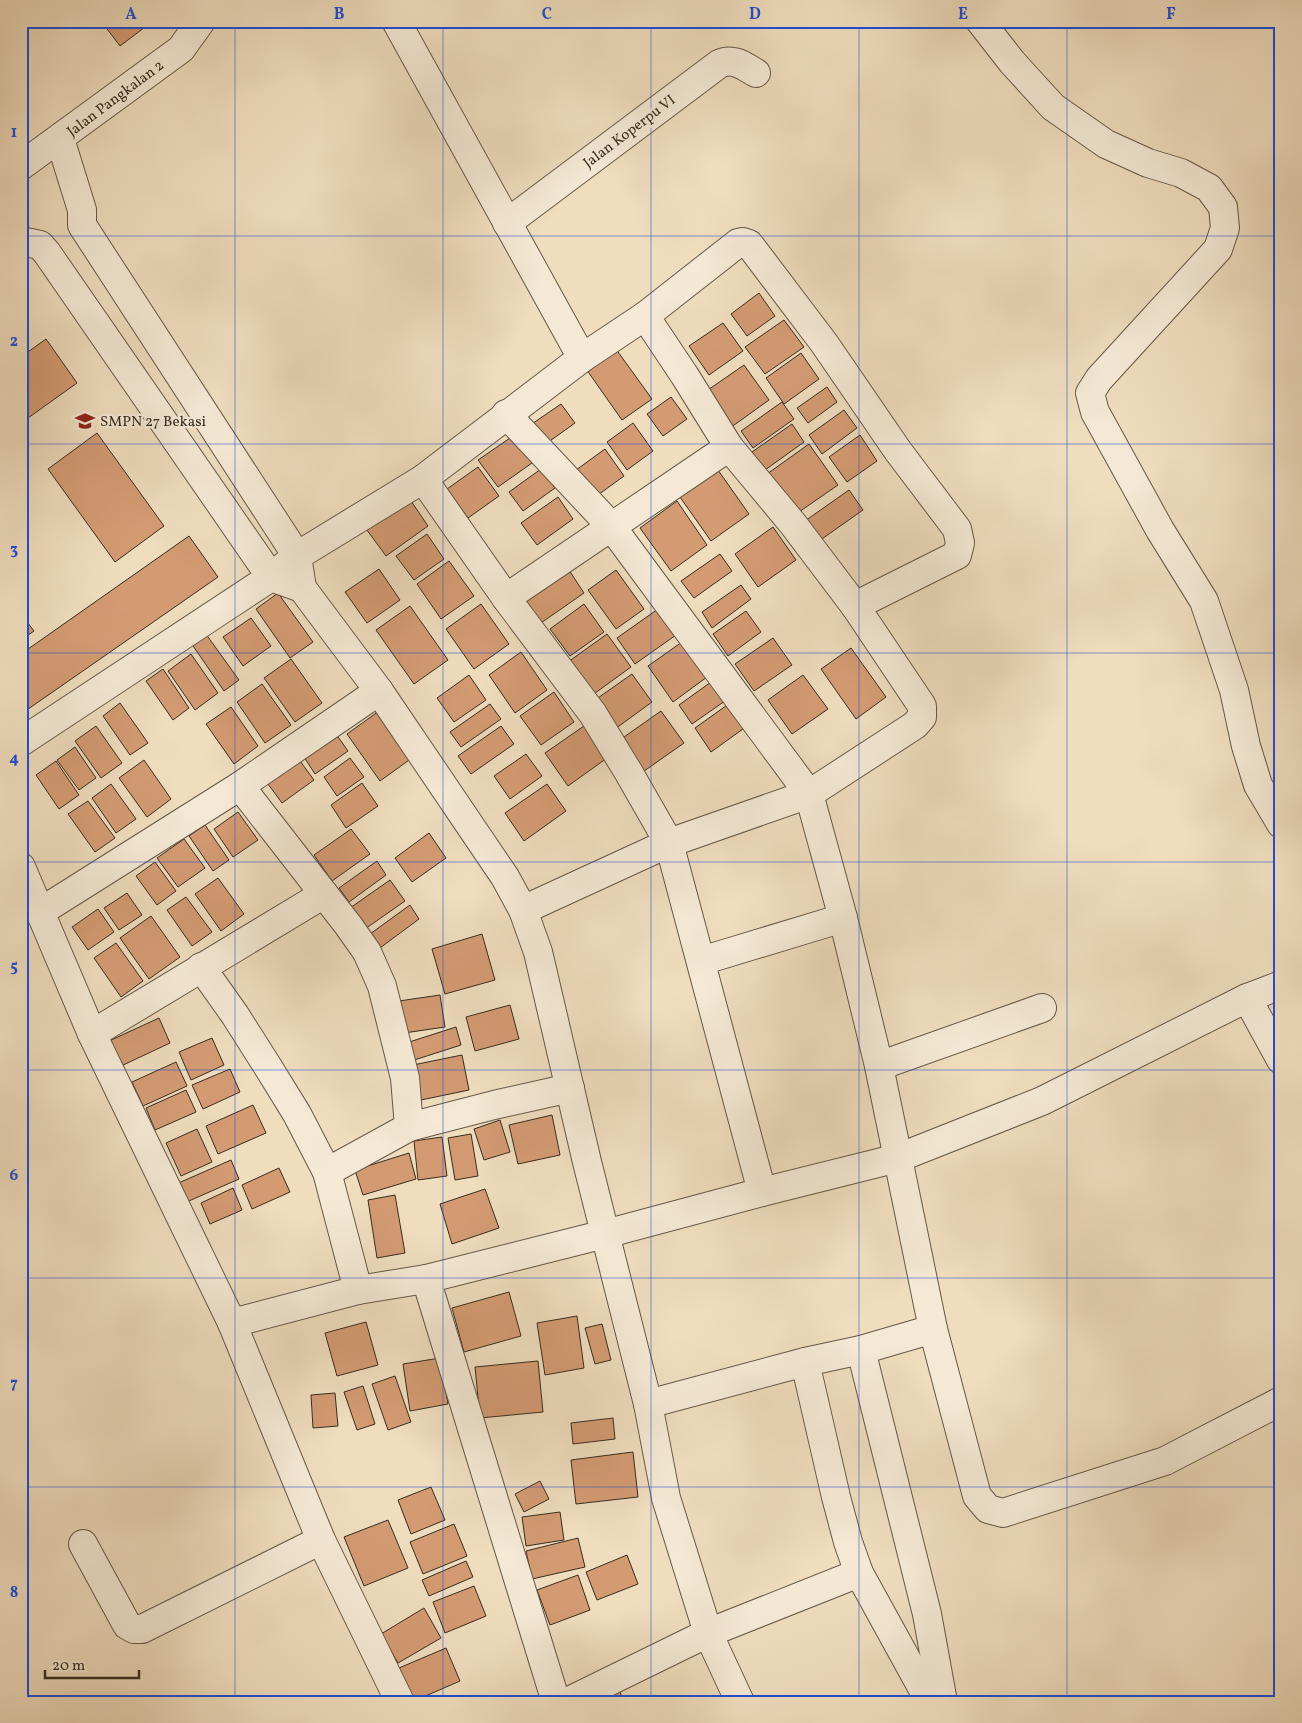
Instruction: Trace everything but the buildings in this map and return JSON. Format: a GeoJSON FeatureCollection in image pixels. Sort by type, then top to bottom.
{"type":"FeatureCollection","features":[{"type":"Feature","properties":{"kind":"street","name":"Jalan Pangkalan 2"},"geometry":{"type":"LineString","coordinates":[[21,166],[181,49],[201,21]]}},
{"type":"Feature","properties":{"kind":"street"},"geometry":{"type":"LineString","coordinates":[[396,21],[582,358]]}},
{"type":"Feature","properties":{"kind":"street"},"geometry":{"type":"LineString","coordinates":[[980,21],[1012,62],[1053,107],[1106,144],[1148,163],[1181,173],[1209,188],[1223,207],[1225,228],[1218,249],[1098,379],[1090,393],[1095,412],[1160,530],[1204,601],[1234,690],[1246,746],[1258,785],[1281,824]]}},
{"type":"Feature","properties":{"kind":"street","name":"Jalan Koperpu VI"},"geometry":{"type":"LineString","coordinates":[[507,223],[719,64],[728,61],[734,62],[756,73]]}},
{"type":"Feature","properties":{"kind":"street"},"geometry":{"type":"LineString","coordinates":[[60,139],[82,210],[82,225],[298,556],[302,588],[379,691],[505,877],[523,910],[538,952],[605,1234],[648,1404],[666,1498],[708,1633],[740,1702]]}},
{"type":"Feature","properties":{"kind":"street"},"geometry":{"type":"LineString","coordinates":[[47,253],[82,225]]}},
{"type":"Feature","properties":{"kind":"street"},"geometry":{"type":"LineString","coordinates":[[21,241],[40,245],[47,253],[271,577],[302,588]]}},
{"type":"Feature","properties":{"kind":"street"},"geometry":{"type":"LineString","coordinates":[[21,742],[271,577],[298,556],[423,479],[506,414],[582,358],[645,316],[738,243],[743,242],[749,244],[824,344],[898,451],[957,529],[960,543],[957,555],[855,606]]}},
{"type":"Feature","properties":{"kind":"street"},"geometry":{"type":"LineString","coordinates":[[523,910],[669,843],[809,794],[915,725],[922,717],[922,706],[855,606],[793,524],[729,447],[645,316]]}},
{"type":"Feature","properties":{"kind":"street"},"geometry":{"type":"LineString","coordinates":[[506,414],[611,526],[809,794],[843,918],[878,1066],[933,1329],[977,1496],[988,1509],[1003,1513],[1165,1461],[1281,1401]]}},
{"type":"Feature","properties":{"kind":"street"},"geometry":{"type":"LineString","coordinates":[[506,598],[729,447]]}},
{"type":"Feature","properties":{"kind":"street"},"geometry":{"type":"LineString","coordinates":[[423,479],[506,598],[593,714],[669,843],[762,1192]]}},
{"type":"Feature","properties":{"kind":"street"},"geometry":{"type":"LineString","coordinates":[[40,912],[240,786],[379,691]]}},
{"type":"Feature","properties":{"kind":"street"},"geometry":{"type":"LineString","coordinates":[[240,786],[367,952],[382,986],[405,1078],[409,1127]]}},
{"type":"Feature","properties":{"kind":"street"},"geometry":{"type":"LineString","coordinates":[[21,868],[92,1034],[232,1323],[322,1540],[400,1702]]}},
{"type":"Feature","properties":{"kind":"street"},"geometry":{"type":"LineString","coordinates":[[92,1034],[324,894]]}},
{"type":"Feature","properties":{"kind":"street"},"geometry":{"type":"LineString","coordinates":[[701,961],[843,918]]}},
{"type":"Feature","properties":{"kind":"street"},"geometry":{"type":"LineString","coordinates":[[201,967],[235,1015],[297,1114],[327,1172],[358,1290]]}},
{"type":"Feature","properties":{"kind":"street"},"geometry":{"type":"LineString","coordinates":[[232,1323],[358,1290],[426,1279],[898,1158],[1042,1101],[1247,998],[1281,985]]}},
{"type":"Feature","properties":{"kind":"street"},"geometry":{"type":"LineString","coordinates":[[1247,998],[1281,1060]]}},
{"type":"Feature","properties":{"kind":"street"},"geometry":{"type":"LineString","coordinates":[[878,1066],[1042,1008]]}},
{"type":"Feature","properties":{"kind":"street"},"geometry":{"type":"LineString","coordinates":[[327,1172],[409,1127],[570,1088]]}},
{"type":"Feature","properties":{"kind":"street"},"geometry":{"type":"LineString","coordinates":[[426,1279],[556,1702]]}},
{"type":"Feature","properties":{"kind":"street"},"geometry":{"type":"LineString","coordinates":[[648,1404],[805,1362],[862,1350],[933,1329]]}},
{"type":"Feature","properties":{"kind":"street"},"geometry":{"type":"LineString","coordinates":[[862,1350],[927,1614],[942,1702]]}},
{"type":"Feature","properties":{"kind":"street"},"geometry":{"type":"LineString","coordinates":[[805,1362],[836,1497],[848,1542],[859,1573],[930,1702]]}},
{"type":"Feature","properties":{"kind":"street"},"geometry":{"type":"LineString","coordinates":[[83,1544],[127,1624],[134,1629],[142,1629],[322,1540]]}},
{"type":"Feature","properties":{"kind":"street"},"geometry":{"type":"LineString","coordinates":[[567,1702],[708,1633],[859,1573]]}},
{"type":"Feature","properties":{"kind":"place","name":"SMPN 27 Bekasi"},"geometry":{"type":"Point","coordinates":[85,421]}}]}
